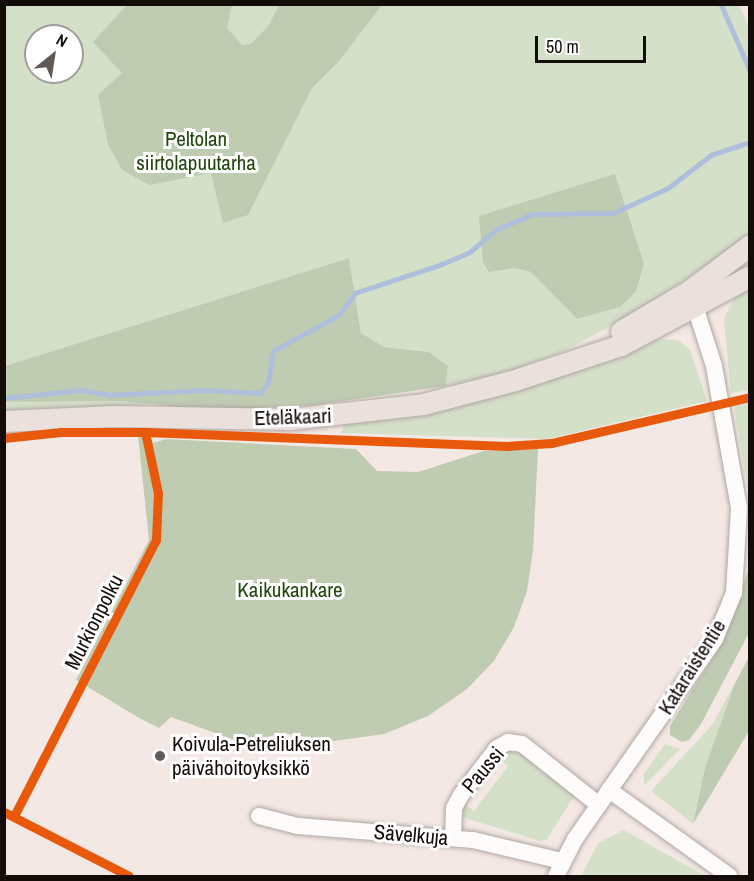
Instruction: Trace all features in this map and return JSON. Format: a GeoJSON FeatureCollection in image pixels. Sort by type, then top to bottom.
{"type":"FeatureCollection","features":[{"type":"Feature","properties":{"kind":"main road","name":"Eteläkaari"},"geometry":{"type":"LineString","coordinates":[[693,299],[750,244]]}},
{"type":"Feature","properties":{"kind":"main road","name":"Eteläkaari"},"geometry":{"type":"LineString","coordinates":[[4,421],[115,416],[290,419],[356,414],[480,389],[621,345],[693,299],[750,276]]}},
{"type":"Feature","properties":{"kind":"street","name":"Kataraistentie"},"geometry":{"type":"LineString","coordinates":[[559,869],[599,804],[715,639],[734,593],[739,508],[714,366],[693,299]]}},
{"type":"Feature","properties":{"kind":"street","name":"Paussi"},"geometry":{"type":"LineString","coordinates":[[453,838],[454,808],[461,795],[497,748],[508,742],[522,744],[599,804]]}},
{"type":"Feature","properties":{"kind":"street"},"geometry":{"type":"LineString","coordinates":[[609,790],[729,876]]}},
{"type":"Feature","properties":{"kind":"street","name":"Sävelkuja"},"geometry":{"type":"LineString","coordinates":[[258,816],[298,826],[453,838],[559,869]]}},
{"type":"Feature","properties":{"kind":"green space","name":"Peltolan siirtolapuutarha"},"geometry":{"type":"Polygon","coordinates":[[[5,5],[739,5],[750,29],[749,237],[631,315],[564,351],[505,373],[446,386],[448,366],[429,352],[384,347],[361,333],[349,258],[5,366],[5,5]],[[644,264],[514,268],[531,272],[577,319],[620,307],[636,292],[644,264]]]}},
{"type":"Feature","properties":{"kind":"green space"},"geometry":{"type":"Polygon","coordinates":[[[127,5],[232,5],[227,28],[242,45],[251,44],[269,25],[279,5],[382,5],[339,61],[312,88],[248,215],[223,223],[211,173],[150,185],[122,170],[108,144],[98,95],[122,73],[93,42],[127,5]]]}},
{"type":"Feature","properties":{"kind":"green space"},"geometry":{"type":"Polygon","coordinates":[[[615,174],[644,264],[636,292],[620,307],[577,319],[531,272],[514,268],[489,272],[483,262],[479,216],[615,174]]]}},
{"type":"Feature","properties":{"kind":"green space"},"geometry":{"type":"Polygon","coordinates":[[[349,258],[361,333],[384,347],[429,352],[448,366],[446,386],[315,405],[218,411],[121,401],[5,402],[5,366],[349,258]]]}},
{"type":"Feature","properties":{"kind":"green space"},"geometry":{"type":"Polygon","coordinates":[[[749,286],[749,390],[731,393],[724,319],[737,292],[749,286]]]}},
{"type":"Feature","properties":{"kind":"green space"},"geometry":{"type":"Polygon","coordinates":[[[657,339],[678,340],[690,350],[707,401],[547,439],[341,433],[344,425],[428,413],[524,387],[657,339]]]}},
{"type":"Feature","properties":{"kind":"green space"},"geometry":{"type":"Polygon","coordinates":[[[7,401],[121,401],[150,404],[5,413],[7,401]]]}},
{"type":"Feature","properties":{"kind":"green space"},"geometry":{"type":"Polygon","coordinates":[[[750,403],[749,494],[734,406],[750,403]]]}},
{"type":"Feature","properties":{"kind":"green space","name":"Kaikukankare"},"geometry":{"type":"Polygon","coordinates":[[[138,435],[153,443],[166,439],[356,449],[377,471],[418,472],[484,451],[538,449],[533,551],[527,591],[514,627],[494,661],[467,689],[428,716],[384,734],[334,741],[282,733],[243,743],[171,717],[159,728],[141,719],[76,680],[149,540],[138,435]]]}},
{"type":"Feature","properties":{"kind":"green space"},"geometry":{"type":"Polygon","coordinates":[[[749,569],[749,633],[701,724],[689,740],[682,742],[670,735],[670,726],[720,646],[749,569]]]}},
{"type":"Feature","properties":{"kind":"green space"},"geometry":{"type":"Polygon","coordinates":[[[749,657],[705,768],[693,824],[651,791],[712,725],[749,657]]]}},
{"type":"Feature","properties":{"kind":"green space"},"geometry":{"type":"Polygon","coordinates":[[[749,657],[749,731],[693,824],[705,768],[734,686],[749,657]]]}},
{"type":"Feature","properties":{"kind":"green space"},"geometry":{"type":"Polygon","coordinates":[[[665,744],[680,749],[644,786],[644,774],[665,744]]]}},
{"type":"Feature","properties":{"kind":"green space"},"geometry":{"type":"Polygon","coordinates":[[[507,751],[520,753],[576,793],[547,839],[540,841],[462,817],[464,804],[474,811],[508,766],[498,758],[507,751]]]}},
{"type":"Feature","properties":{"kind":"green space"},"geometry":{"type":"Polygon","coordinates":[[[624,830],[705,876],[581,876],[598,843],[624,830]]]}},
{"type":"Feature","properties":{"kind":"waterway"},"geometry":{"type":"LineString","coordinates":[[721,4],[750,70]]}},
{"type":"Feature","properties":{"kind":"waterway"},"geometry":{"type":"LineString","coordinates":[[4,398],[82,390],[109,395],[204,390],[261,393],[268,383],[273,351],[339,315],[355,293],[442,264],[470,252],[495,230],[533,214],[613,213],[668,188],[711,155],[750,142]]}},
{"type":"Feature","properties":{"kind":"cycle path"},"geometry":{"type":"LineString","coordinates":[[4,438],[61,432],[145,432],[507,446],[551,443],[750,397]]}},
{"type":"Feature","properties":{"kind":"cycle path","name":"Murkionpolku"},"geometry":{"type":"LineString","coordinates":[[14,816],[156,540],[158,493],[145,432]]}},
{"type":"Feature","properties":{"kind":"cycle path"},"geometry":{"type":"LineString","coordinates":[[4,812],[129,876]]}},
{"type":"Feature","properties":{"kind":"place","name":"Koivula-Petreliuksen päivähoitoyksikkö"},"geometry":{"type":"Point","coordinates":[160,756]}}]}
